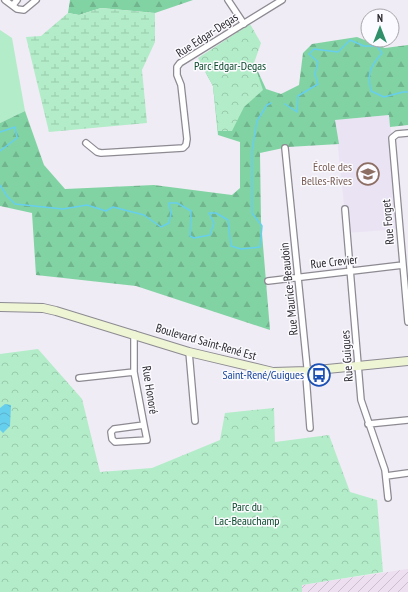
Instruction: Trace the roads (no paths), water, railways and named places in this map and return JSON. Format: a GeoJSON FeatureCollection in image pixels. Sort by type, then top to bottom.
{"type":"FeatureCollection","features":[{"type":"Feature","properties":{"kind":"street"},"geometry":{"type":"LineString","coordinates":[[6,0],[17,8],[24,10],[36,0]]}},
{"type":"Feature","properties":{"kind":"street"},"geometry":{"type":"LineString","coordinates":[[13,5],[17,0]]}},
{"type":"Feature","properties":{"kind":"street"},"geometry":{"type":"LineString","coordinates":[[228,0],[244,24]]}},
{"type":"Feature","properties":{"kind":"street","name":"Rue Edgar-Degas"},"geometry":{"type":"LineString","coordinates":[[86,143],[97,152],[101,153],[183,148],[186,145],[187,139],[181,85],[177,75],[177,67],[180,63],[282,0]]}},
{"type":"Feature","properties":{"kind":"street","name":"Rue Forget"},"geometry":{"type":"LineString","coordinates":[[408,133],[397,134],[392,138],[408,322]]}},
{"type":"Feature","properties":{"kind":"street","name":"Rue Maurice-Beaudoin"},"geometry":{"type":"LineString","coordinates":[[285,148],[299,277],[310,428]]}},
{"type":"Feature","properties":{"kind":"street","name":"Rue Guigues"},"geometry":{"type":"LineString","coordinates":[[345,209],[361,400],[386,476],[388,498]]}},
{"type":"Feature","properties":{"kind":"street","name":"Rue Crevier"},"geometry":{"type":"LineString","coordinates":[[268,281],[403,265]]}},
{"type":"Feature","properties":{"kind":"street","name":"Boulevard Saint-René Est"},"geometry":{"type":"LineString","coordinates":[[0,307],[44,308],[134,334],[189,352],[280,373],[408,361]]}},
{"type":"Feature","properties":{"kind":"street","name":"Rue Honoré"},"geometry":{"type":"LineString","coordinates":[[134,334],[134,372],[147,440],[115,442],[112,439],[111,432],[114,429],[144,425]]}},
{"type":"Feature","properties":{"kind":"street"},"geometry":{"type":"LineString","coordinates":[[189,352],[195,421]]}},
{"type":"Feature","properties":{"kind":"street"},"geometry":{"type":"LineString","coordinates":[[79,378],[134,372]]}},
{"type":"Feature","properties":{"kind":"street"},"geometry":{"type":"LineString","coordinates":[[368,424],[408,420]]}},
{"type":"Feature","properties":{"kind":"street"},"geometry":{"type":"LineString","coordinates":[[386,476],[408,473]]}},
{"type":"Feature","properties":{"kind":"water"},"geometry":{"type":"Polygon","coordinates":[[[5,404],[11,405],[10,426],[3,433],[0,430],[0,408],[5,404]]]}},
{"type":"Feature","properties":{"kind":"waterway"},"geometry":{"type":"LineString","coordinates":[[285,104],[297,112],[298,96],[318,84],[315,74],[318,62],[309,54],[314,49],[338,52],[350,40],[364,46],[377,46],[382,53],[370,70],[369,79],[371,91],[384,97],[408,92]]}},
{"type":"Feature","properties":{"kind":"waterway"},"geometry":{"type":"LineString","coordinates":[[0,185],[7,196],[15,204],[63,209],[87,205],[106,211],[113,207],[144,215],[161,227],[169,223],[171,213],[169,203],[177,203],[191,211],[190,236],[194,238],[210,235],[214,223],[209,213],[216,213],[228,220],[231,246],[241,249],[260,247],[262,226],[252,213],[252,151],[257,121],[267,105],[271,103]]}},
{"type":"Feature","properties":{"kind":"waterway"},"geometry":{"type":"LineString","coordinates":[[0,132],[15,127],[17,138],[0,151]]}},
{"type":"Feature","properties":{"kind":"place","name":"École des Belles-Rives"},"geometry":{"type":"Point","coordinates":[368,174]}},
{"type":"Feature","properties":{"kind":"place","name":"Saint-René/Guigues"},"geometry":{"type":"Point","coordinates":[319,375]}},
{"type":"Feature","properties":{"kind":"park label","name":"Parc Edgar-Degas"},"geometry":{"type":"Point","coordinates":[230,66]}},
{"type":"Feature","properties":{"kind":"park label","name":"Parc du Lac-Beauchamp"},"geometry":{"type":"Point","coordinates":[247,514]}}]}
